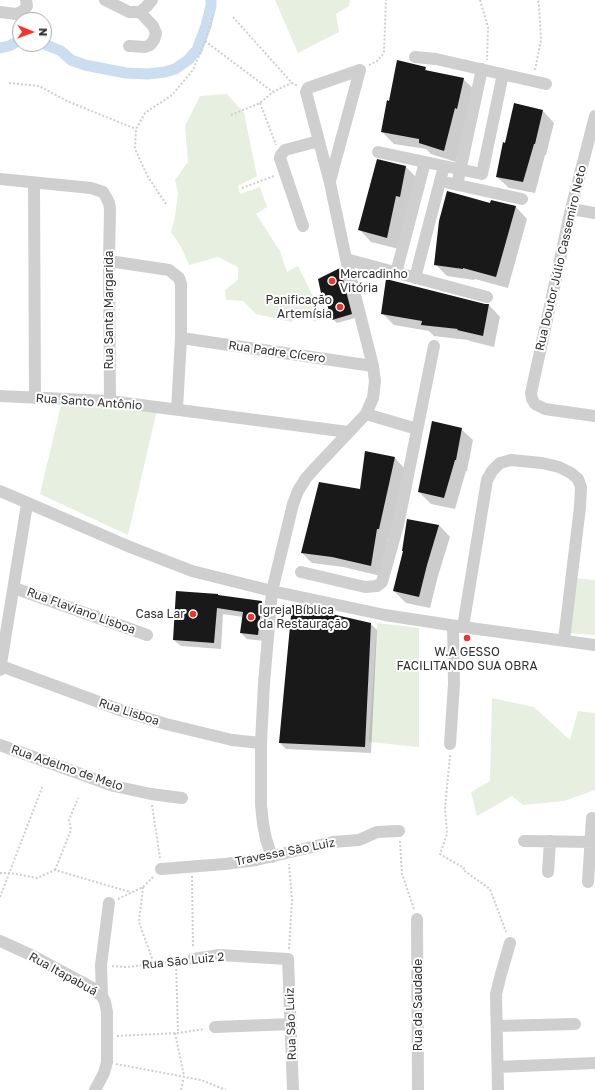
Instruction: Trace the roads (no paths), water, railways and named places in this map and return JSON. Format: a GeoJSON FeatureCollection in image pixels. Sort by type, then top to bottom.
{"type":"FeatureCollection","features":[{"type":"Feature","properties":{"kind":"street"},"geometry":{"type":"LineString","coordinates":[[0,12],[16,14],[21,12],[27,6],[26,0]]}},
{"type":"Feature","properties":{"kind":"street"},"geometry":{"type":"LineString","coordinates":[[105,0],[129,12],[140,12],[152,0]]}},
{"type":"Feature","properties":{"kind":"street"},"geometry":{"type":"LineString","coordinates":[[129,46],[145,47],[154,40],[156,33],[153,26],[140,12]]}},
{"type":"Feature","properties":{"kind":"street"},"geometry":{"type":"LineString","coordinates":[[415,57],[436,59],[546,84]]}},
{"type":"Feature","properties":{"kind":"street"},"geometry":{"type":"LineString","coordinates":[[272,857],[266,839],[261,805],[261,743],[264,683],[272,592],[293,504],[298,491],[306,478],[348,432],[371,416],[375,381],[373,366],[346,259],[330,183],[306,92],[308,88],[360,70],[330,183]]}},
{"type":"Feature","properties":{"kind":"street"},"geometry":{"type":"LineString","coordinates":[[457,185],[484,70]]}},
{"type":"Feature","properties":{"kind":"street"},"geometry":{"type":"LineString","coordinates":[[479,190],[503,74]]}},
{"type":"Feature","properties":{"kind":"street","name":"Rua Doutor Júlio Cassemiro Neto"},"geometry":{"type":"LineString","coordinates":[[595,116],[571,209],[531,393],[532,399],[536,404],[545,409],[595,416]]}},
{"type":"Feature","properties":{"kind":"street"},"geometry":{"type":"LineString","coordinates":[[303,226],[280,158],[282,152],[285,150],[319,141]]}},
{"type":"Feature","properties":{"kind":"street"},"geometry":{"type":"LineString","coordinates":[[378,152],[482,174]]}},
{"type":"Feature","properties":{"kind":"street"},"geometry":{"type":"LineString","coordinates":[[396,273],[425,162]]}},
{"type":"Feature","properties":{"kind":"street"},"geometry":{"type":"LineString","coordinates":[[415,278],[444,166]]}},
{"type":"Feature","properties":{"kind":"street","name":"Rua Santa Margarida"},"geometry":{"type":"LineString","coordinates":[[0,179],[98,189],[103,192],[109,203],[110,401]]}},
{"type":"Feature","properties":{"kind":"street"},"geometry":{"type":"LineString","coordinates":[[440,181],[522,199]]}},
{"type":"Feature","properties":{"kind":"street"},"geometry":{"type":"LineString","coordinates":[[34,183],[35,398]]}},
{"type":"Feature","properties":{"kind":"street"},"geometry":{"type":"LineString","coordinates":[[571,209],[595,213]]}},
{"type":"Feature","properties":{"kind":"street"},"geometry":{"type":"LineString","coordinates":[[346,259],[487,297]]}},
{"type":"Feature","properties":{"kind":"street"},"geometry":{"type":"LineString","coordinates":[[109,261],[169,270],[179,278],[181,284],[181,338],[177,409]]}},
{"type":"Feature","properties":{"kind":"street","name":"Rua Padre Cícero"},"geometry":{"type":"LineString","coordinates":[[181,338],[373,366]]}},
{"type":"Feature","properties":{"kind":"street"},"geometry":{"type":"LineString","coordinates":[[301,572],[365,587],[377,586],[382,582],[398,525],[434,346]]}},
{"type":"Feature","properties":{"kind":"street","name":"Rua Santo Antônio"},"geometry":{"type":"LineString","coordinates":[[0,396],[110,401],[348,432]]}},
{"type":"Feature","properties":{"kind":"street"},"geometry":{"type":"LineString","coordinates":[[371,416],[417,429]]}},
{"type":"Feature","properties":{"kind":"street"},"geometry":{"type":"LineString","coordinates":[[450,744],[458,626],[487,480],[492,471],[500,463],[510,460],[542,463],[559,467],[571,472],[578,479],[581,487],[580,507],[564,640]]}},
{"type":"Feature","properties":{"kind":"street"},"geometry":{"type":"LineString","coordinates":[[0,492],[130,547],[192,570],[272,592],[385,615],[595,644]]}},
{"type":"Feature","properties":{"kind":"street"},"geometry":{"type":"LineString","coordinates":[[0,668],[28,504]]}},
{"type":"Feature","properties":{"kind":"street","name":"Rua Flaviano Lisboa"},"geometry":{"type":"LineString","coordinates":[[14,588],[147,635]]}},
{"type":"Feature","properties":{"kind":"street","name":"Rua Lisboa"},"geometry":{"type":"LineString","coordinates":[[0,668],[123,711],[166,724],[232,740],[261,743]]}},
{"type":"Feature","properties":{"kind":"street","name":"Rua Adelmo de Melo"},"geometry":{"type":"LineString","coordinates":[[0,744],[114,786],[151,794],[182,798]]}},
{"type":"Feature","properties":{"kind":"street"},"geometry":{"type":"LineString","coordinates":[[588,882],[593,842],[592,818]]}},
{"type":"Feature","properties":{"kind":"street","name":"Travessa São Luiz"},"geometry":{"type":"LineString","coordinates":[[161,869],[240,862],[272,857],[333,842],[359,840],[377,832],[399,831]]}},
{"type":"Feature","properties":{"kind":"street"},"geometry":{"type":"LineString","coordinates":[[524,841],[593,842]]}},
{"type":"Feature","properties":{"kind":"street"},"geometry":{"type":"LineString","coordinates":[[548,872],[550,841]]}},
{"type":"Feature","properties":{"kind":"street"},"geometry":{"type":"LineString","coordinates":[[102,996],[101,965],[108,902]]}},
{"type":"Feature","properties":{"kind":"street","name":"Rua da Saudade"},"geometry":{"type":"LineString","coordinates":[[417,919],[418,1090]]}},
{"type":"Feature","properties":{"kind":"street","name":"Rua Itapabuá"},"geometry":{"type":"LineString","coordinates":[[0,941],[31,955],[85,984],[102,996],[107,1012],[107,1062],[104,1073],[95,1090]]}},
{"type":"Feature","properties":{"kind":"street"},"geometry":{"type":"LineString","coordinates":[[498,1090],[496,994],[500,974],[510,943]]}},
{"type":"Feature","properties":{"kind":"street","name":"Rua São Luiz 2"},"geometry":{"type":"LineString","coordinates":[[193,959],[220,955],[288,959]]}},
{"type":"Feature","properties":{"kind":"street","name":"Rua São Luiz"},"geometry":{"type":"LineString","coordinates":[[288,959],[293,1090]]}},
{"type":"Feature","properties":{"kind":"street"},"geometry":{"type":"LineString","coordinates":[[216,1026],[291,1024]]}},
{"type":"Feature","properties":{"kind":"street"},"geometry":{"type":"LineString","coordinates":[[497,1026],[575,1024]]}},
{"type":"Feature","properties":{"kind":"street"},"geometry":{"type":"LineString","coordinates":[[498,1067],[595,1064]]}},
{"type":"Feature","properties":{"kind":"waterway"},"geometry":{"type":"LineString","coordinates":[[52,47],[61,51],[71,60],[85,65],[126,73],[148,74],[165,72],[175,69],[188,60],[197,50],[206,26],[211,0]]}},
{"type":"Feature","properties":{"kind":"waterway"},"geometry":{"type":"LineString","coordinates":[[0,48],[12,44]]}},
{"type":"Feature","properties":{"kind":"place","name":"Mercadinho Vitória"},"geometry":{"type":"Point","coordinates":[332,281]}},
{"type":"Feature","properties":{"kind":"place","name":"Panificação Artemísia"},"geometry":{"type":"Point","coordinates":[340,307]}},
{"type":"Feature","properties":{"kind":"place","name":"Casa Lar"},"geometry":{"type":"Point","coordinates":[193,614]}},
{"type":"Feature","properties":{"kind":"place","name":"Igreja Bíblica da Restauração"},"geometry":{"type":"Point","coordinates":[251,617]}},
{"type":"Feature","properties":{"kind":"place","name":"W.A GESSO FACILITANDO SUA OBRA"},"geometry":{"type":"Point","coordinates":[467,638]}}]}
